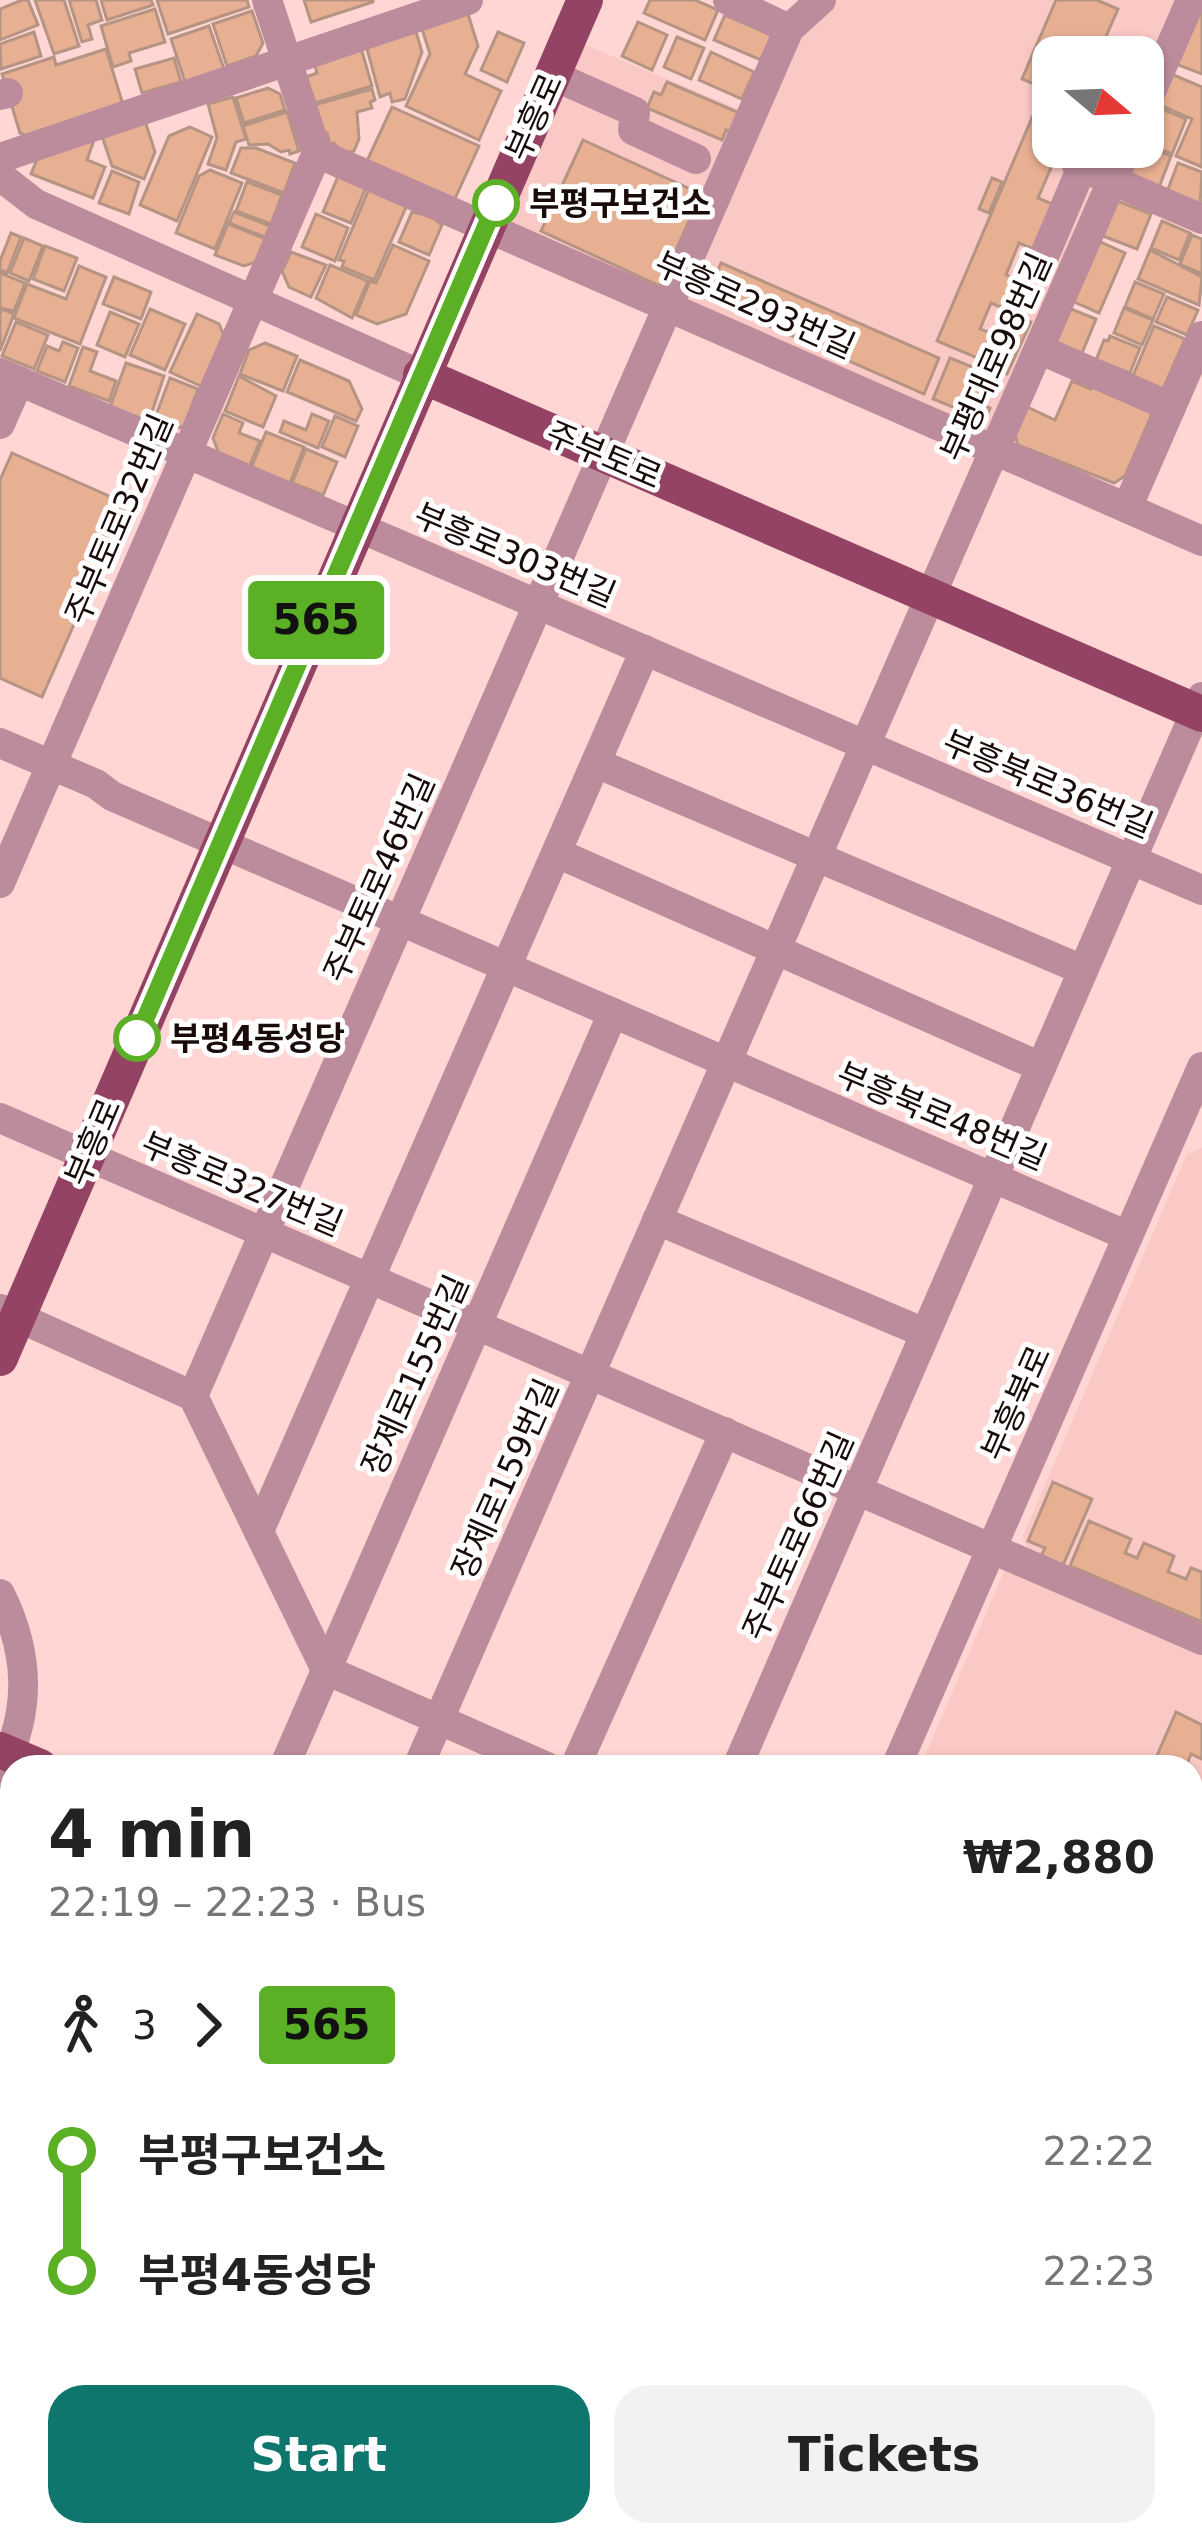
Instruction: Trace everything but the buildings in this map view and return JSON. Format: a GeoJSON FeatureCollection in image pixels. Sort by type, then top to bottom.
{"type":"FeatureCollection","features":[{"type":"Feature","properties":{"kind":"main road","name":"부흥로"},"geometry":{"type":"LineString","coordinates":[[0,1358],[9,1313],[86,1156],[585,0]]}},
{"type":"Feature","properties":{"kind":"main road","name":"주부토로"},"geometry":{"type":"LineString","coordinates":[[421,375],[930,597],[1200,708]]}},
{"type":"Feature","properties":{"kind":"street"},"geometry":{"type":"LineString","coordinates":[[267,0],[317,153]]}},
{"type":"Feature","properties":{"kind":"street"},"geometry":{"type":"LineString","coordinates":[[2,182],[51,136],[468,0]]}},
{"type":"Feature","properties":{"kind":"street"},"geometry":{"type":"LineString","coordinates":[[728,0],[789,28],[820,0]]}},
{"type":"Feature","properties":{"kind":"street"},"geometry":{"type":"LineString","coordinates":[[1164,62],[1191,0]]}},
{"type":"Feature","properties":{"kind":"street","name":"주부토로46번길"},"geometry":{"type":"LineString","coordinates":[[193,1396],[789,28]]}},
{"type":"Feature","properties":{"kind":"street"},"geometry":{"type":"LineString","coordinates":[[552,75],[635,112],[633,130],[696,159]]}},
{"type":"Feature","properties":{"kind":"street","name":"부흥로293번길"},"geometry":{"type":"LineString","coordinates":[[317,153],[1202,541]]}},
{"type":"Feature","properties":{"kind":"street","name":"주부토로32번길"},"geometry":{"type":"LineString","coordinates":[[0,883],[317,153]]}},
{"type":"Feature","properties":{"kind":"street"},"geometry":{"type":"LineString","coordinates":[[1045,254],[1079,168]]}},
{"type":"Feature","properties":{"kind":"street"},"geometry":{"type":"LineString","coordinates":[[1097,168],[1112,180],[1202,219]]}},
{"type":"Feature","properties":{"kind":"street","name":"부평대로98번길"},"geometry":{"type":"LineString","coordinates":[[817,856],[1117,168]]}},
{"type":"Feature","properties":{"kind":"street","name":"주부토로"},"geometry":{"type":"LineString","coordinates":[[2,182],[36,204],[421,375]]}},
{"type":"Feature","properties":{"kind":"street"},"geometry":{"type":"LineString","coordinates":[[1127,508],[1202,336]]}},
{"type":"Feature","properties":{"kind":"street"},"geometry":{"type":"LineString","coordinates":[[1039,349],[1171,407]]}},
{"type":"Feature","properties":{"kind":"street"},"geometry":{"type":"LineString","coordinates":[[0,424],[10,377]]}},
{"type":"Feature","properties":{"kind":"street","name":"부흥로303번길"},"geometry":{"type":"LineString","coordinates":[[10,377],[866,745]]}},
{"type":"Feature","properties":{"kind":"street"},"geometry":{"type":"LineString","coordinates":[[645,650],[596,763],[1083,970]]}},
{"type":"Feature","properties":{"kind":"street","name":"주부토로66번길"},"geometry":{"type":"LineString","coordinates":[[741,1755],[1200,708]]}},
{"type":"Feature","properties":{"kind":"street","name":"부흥북로48번길"},"geometry":{"type":"LineString","coordinates":[[0,742],[96,784],[112,796],[1128,1236]]}},
{"type":"Feature","properties":{"kind":"street","name":"부흥북로36번길"},"geometry":{"type":"LineString","coordinates":[[866,745],[1202,890]]}},
{"type":"Feature","properties":{"kind":"street","name":"부흥로327번길"},"geometry":{"type":"LineString","coordinates":[[259,1531],[596,763]]}},
{"type":"Feature","properties":{"kind":"street"},"geometry":{"type":"LineString","coordinates":[[557,853],[1041,1067]]}},
{"type":"Feature","properties":{"kind":"street","name":"장제로159번길"},"geometry":{"type":"LineString","coordinates":[[423,1755],[817,856]]}},
{"type":"Feature","properties":{"kind":"street","name":"장제로155번길"},"geometry":{"type":"LineString","coordinates":[[289,1755],[613,1013]]}},
{"type":"Feature","properties":{"kind":"street","name":"부흥북로"},"geometry":{"type":"LineString","coordinates":[[901,1755],[1128,1236],[1193,1112],[1202,1067]]}},
{"type":"Feature","properties":{"kind":"street","name":"부흥로327번길"},"geometry":{"type":"LineString","coordinates":[[0,1118],[1202,1640]]}},
{"type":"Feature","properties":{"kind":"street"},"geometry":{"type":"LineString","coordinates":[[657,1220],[925,1334]]}},
{"type":"Feature","properties":{"kind":"street"},"geometry":{"type":"LineString","coordinates":[[9,1313],[193,1396],[326,1670],[520,1755]]}},
{"type":"Feature","properties":{"kind":"street"},"geometry":{"type":"LineString","coordinates":[[580,1755],[725,1432]]}},
{"type":"Feature","properties":{"kind":"street"},"geometry":{"type":"LineString","coordinates":[[0,1594],[15,1624],[23,1656],[25,1690],[14,1755]]}},
{"type":"Feature","properties":{"kind":"shaded area"},"geometry":{"type":"Polygon","coordinates":[[[821,0],[1191,0],[1164,61],[1164,36],[1032,36],[1032,168],[1117,168],[994,450],[486,226],[569,38],[751,114],[821,0]]]}},
{"type":"Feature","properties":{"kind":"shaded area"},"geometry":{"type":"Polygon","coordinates":[[[1202,1148],[1202,1631],[1030,1557],[1023,1536],[1187,1154],[1202,1148]]]}},
{"type":"Feature","properties":{"kind":"shaded area"},"geometry":{"type":"Polygon","coordinates":[[[1006,1567],[1202,1652],[1202,1755],[925,1755],[1006,1567]]]}},
{"type":"Feature","properties":{"kind":"bus line","name":"565"},"geometry":{"type":"LineString","coordinates":[[137,1038],[496,203]]}},
{"type":"Feature","properties":{"kind":"place","name":"부평구보건소"},"geometry":{"type":"Point","coordinates":[496,203]}},
{"type":"Feature","properties":{"kind":"place","name":"부평4동성당"},"geometry":{"type":"Point","coordinates":[137,1038]}}]}
